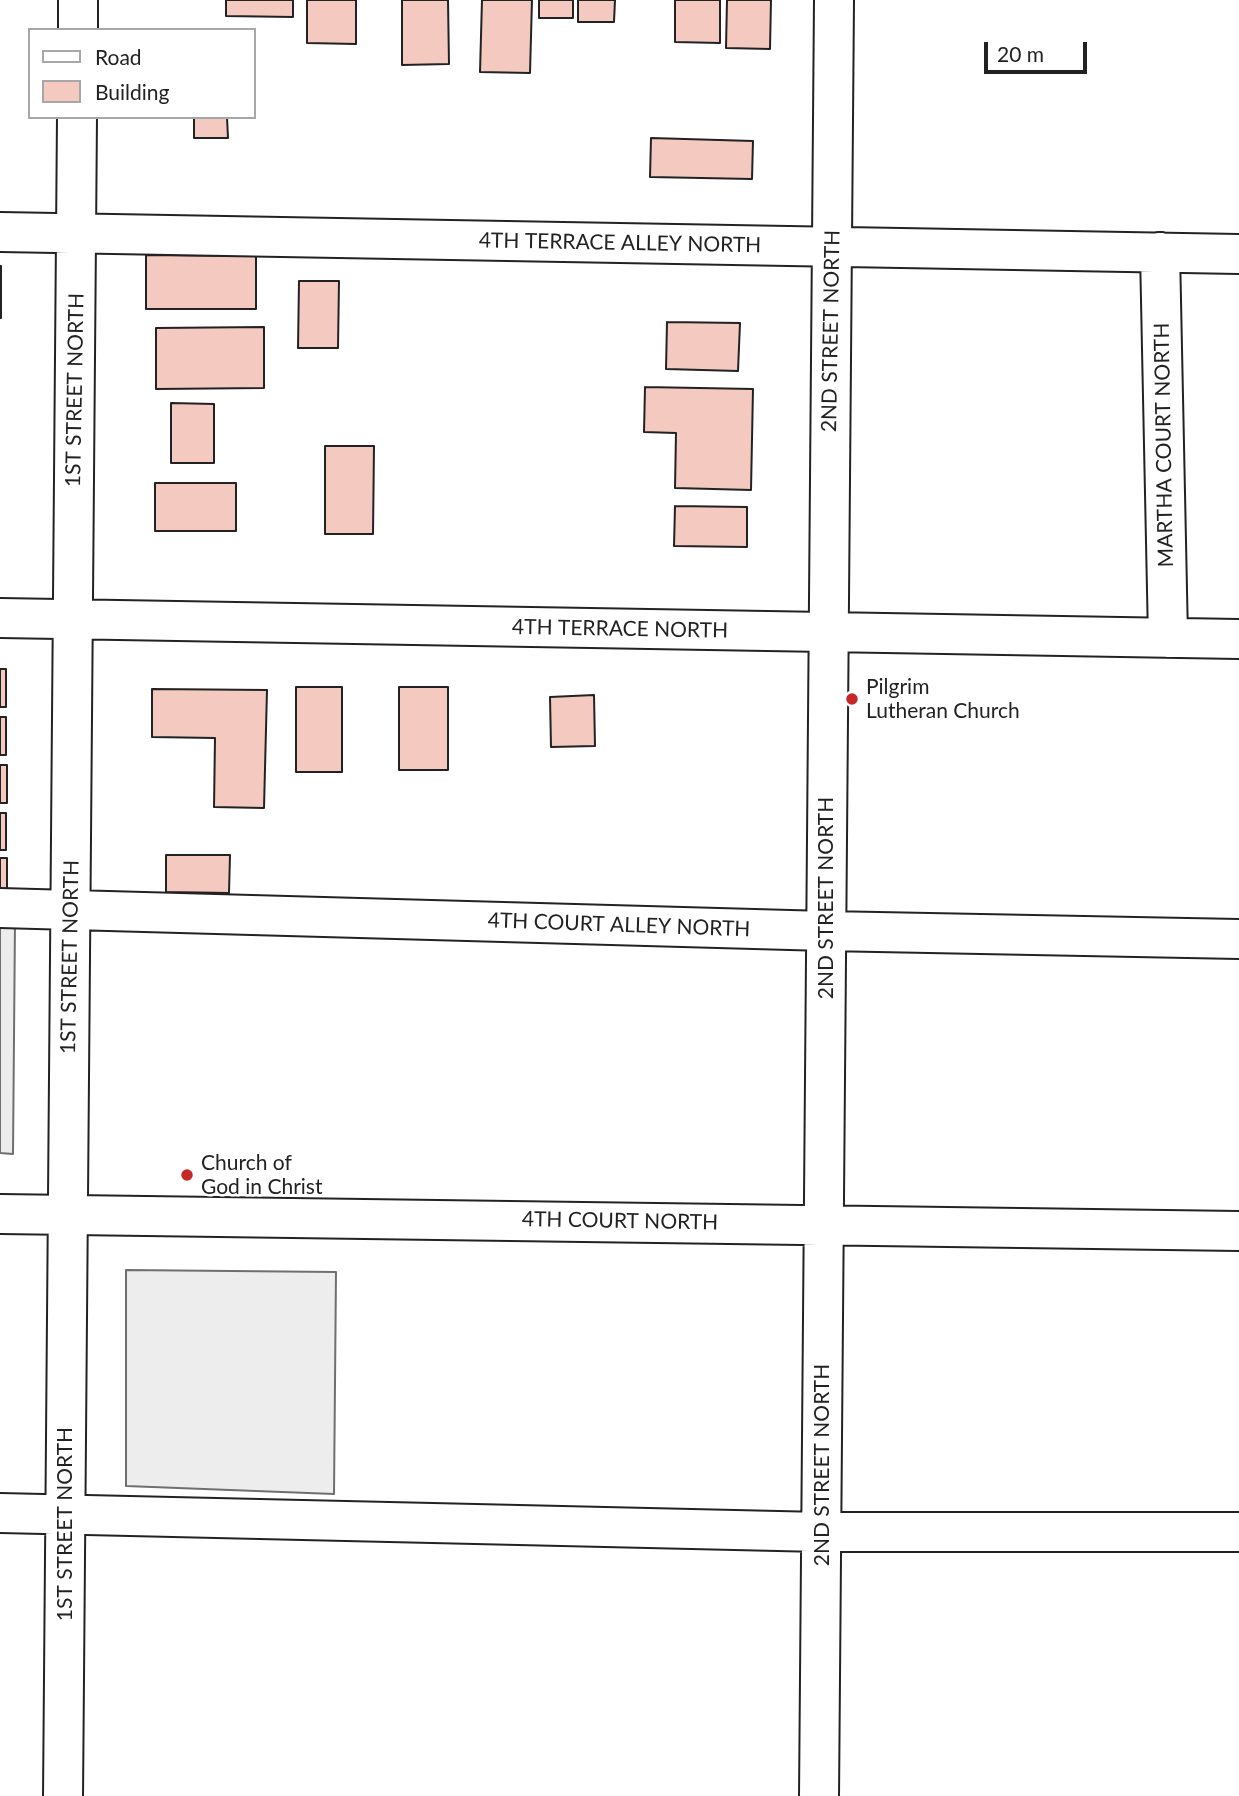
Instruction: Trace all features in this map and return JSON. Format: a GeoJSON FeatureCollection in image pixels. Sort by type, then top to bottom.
{"type":"FeatureCollection","features":[{"type":"Feature","properties":{"kind":"street"},"geometry":{"type":"LineString","coordinates":[[78,0],[78,28]]}},
{"type":"Feature","properties":{"kind":"street","name":"2ND STREET NORTH"},"geometry":{"type":"LineString","coordinates":[[819,1796],[834,0]]}},
{"type":"Feature","properties":{"kind":"street","name":"1ST STREET NORTH"},"geometry":{"type":"LineString","coordinates":[[63,1796],[77,119]]}},
{"type":"Feature","properties":{"kind":"street","name":"4TH TERRACE ALLEY NORTH"},"geometry":{"type":"LineString","coordinates":[[0,232],[1239,254]]}},
{"type":"Feature","properties":{"kind":"street","name":"MARTHA COURT NORTH"},"geometry":{"type":"LineString","coordinates":[[1160,252],[1168,638]]}},
{"type":"Feature","properties":{"kind":"street","name":"4TH TERRACE NORTH"},"geometry":{"type":"LineString","coordinates":[[0,618],[1239,639]]}},
{"type":"Feature","properties":{"kind":"street","name":"4TH COURT ALLEY NORTH"},"geometry":{"type":"LineString","coordinates":[[0,908],[826,931],[1239,939]]}},
{"type":"Feature","properties":{"kind":"street","name":"4TH COURT NORTH"},"geometry":{"type":"LineString","coordinates":[[0,1214],[824,1223],[1239,1231]]}},
{"type":"Feature","properties":{"kind":"street"},"geometry":{"type":"LineString","coordinates":[[0,1513],[821,1532],[1239,1532]]}},
{"type":"Feature","properties":{"kind":"shaded area"},"geometry":{"type":"Polygon","coordinates":[[[0,921],[15,921],[13,1154],[0,1153],[0,921]]]}},
{"type":"Feature","properties":{"kind":"shaded area"},"geometry":{"type":"Polygon","coordinates":[[[126,1270],[336,1272],[334,1494],[126,1486],[126,1270]]]}},
{"type":"Feature","properties":{"kind":"building"},"geometry":{"type":"Polygon","coordinates":[[[226,0],[293,0],[293,17],[226,16],[226,0]]]}},
{"type":"Feature","properties":{"kind":"building"},"geometry":{"type":"Polygon","coordinates":[[[307,0],[356,0],[356,44],[307,43],[307,0]]]}},
{"type":"Feature","properties":{"kind":"building"},"geometry":{"type":"Polygon","coordinates":[[[402,0],[448,0],[449,64],[402,65],[402,0]]]}},
{"type":"Feature","properties":{"kind":"building"},"geometry":{"type":"Polygon","coordinates":[[[482,0],[532,0],[530,73],[480,72],[482,0]]]}},
{"type":"Feature","properties":{"kind":"building"},"geometry":{"type":"Polygon","coordinates":[[[539,0],[573,0],[573,18],[539,18],[539,0]]]}},
{"type":"Feature","properties":{"kind":"building"},"geometry":{"type":"Polygon","coordinates":[[[578,0],[615,0],[614,22],[578,22],[578,0]]]}},
{"type":"Feature","properties":{"kind":"building"},"geometry":{"type":"Polygon","coordinates":[[[675,0],[720,0],[720,43],[675,42],[675,0]]]}},
{"type":"Feature","properties":{"kind":"building"},"geometry":{"type":"Polygon","coordinates":[[[727,0],[771,0],[770,49],[726,48],[727,0]]]}},
{"type":"Feature","properties":{"kind":"building"},"geometry":{"type":"Polygon","coordinates":[[[194,119],[227,119],[228,138],[194,138],[194,119]]]}},
{"type":"Feature","properties":{"kind":"building"},"geometry":{"type":"Polygon","coordinates":[[[651,138],[753,141],[752,179],[650,177],[651,138]]]}},
{"type":"Feature","properties":{"kind":"building"},"geometry":{"type":"Polygon","coordinates":[[[146,255],[256,256],[256,309],[146,309],[146,255]]]}},
{"type":"Feature","properties":{"kind":"building"},"geometry":{"type":"Polygon","coordinates":[[[1,266],[1,318],[0,318],[1,266]]]}},
{"type":"Feature","properties":{"kind":"building"},"geometry":{"type":"Polygon","coordinates":[[[299,281],[339,281],[338,348],[298,348],[299,281]]]}},
{"type":"Feature","properties":{"kind":"building"},"geometry":{"type":"Polygon","coordinates":[[[667,322],[740,323],[738,371],[666,369],[667,322]]]}},
{"type":"Feature","properties":{"kind":"building"},"geometry":{"type":"Polygon","coordinates":[[[264,327],[264,388],[156,389],[156,328],[264,327]]]}},
{"type":"Feature","properties":{"kind":"building"},"geometry":{"type":"Polygon","coordinates":[[[645,387],[753,389],[751,490],[675,488],[676,433],[644,432],[645,387]]]}},
{"type":"Feature","properties":{"kind":"building"},"geometry":{"type":"Polygon","coordinates":[[[171,403],[214,404],[214,463],[171,463],[171,403]]]}},
{"type":"Feature","properties":{"kind":"building"},"geometry":{"type":"Polygon","coordinates":[[[325,446],[374,446],[373,534],[325,534],[325,446]]]}},
{"type":"Feature","properties":{"kind":"building"},"geometry":{"type":"Polygon","coordinates":[[[155,483],[236,483],[236,531],[155,531],[155,483]]]}},
{"type":"Feature","properties":{"kind":"building"},"geometry":{"type":"Polygon","coordinates":[[[675,506],[747,507],[747,547],[674,546],[675,506]]]}},
{"type":"Feature","properties":{"kind":"building"},"geometry":{"type":"Polygon","coordinates":[[[0,669],[6,669],[6,707],[0,707],[0,669]]]}},
{"type":"Feature","properties":{"kind":"building"},"geometry":{"type":"Polygon","coordinates":[[[296,687],[342,687],[342,772],[296,772],[296,687]]]}},
{"type":"Feature","properties":{"kind":"building"},"geometry":{"type":"Polygon","coordinates":[[[399,687],[448,687],[448,770],[399,770],[399,687]]]}},
{"type":"Feature","properties":{"kind":"building"},"geometry":{"type":"Polygon","coordinates":[[[152,689],[267,690],[264,808],[214,807],[215,738],[152,737],[152,689]]]}},
{"type":"Feature","properties":{"kind":"building"},"geometry":{"type":"Polygon","coordinates":[[[594,695],[595,746],[551,747],[550,697],[594,695]]]}},
{"type":"Feature","properties":{"kind":"building"},"geometry":{"type":"Polygon","coordinates":[[[0,717],[6,717],[6,755],[0,755],[0,717]]]}},
{"type":"Feature","properties":{"kind":"building"},"geometry":{"type":"Polygon","coordinates":[[[0,765],[7,765],[7,803],[0,803],[0,765]]]}},
{"type":"Feature","properties":{"kind":"building"},"geometry":{"type":"Polygon","coordinates":[[[0,813],[6,813],[6,850],[0,850],[0,813]]]}},
{"type":"Feature","properties":{"kind":"building"},"geometry":{"type":"Polygon","coordinates":[[[166,855],[230,855],[229,893],[166,892],[166,855]]]}},
{"type":"Feature","properties":{"kind":"building"},"geometry":{"type":"Polygon","coordinates":[[[0,858],[7,858],[7,896],[0,896],[0,858]]]}},
{"type":"Feature","properties":{"kind":"place","name":"Pilgrim Lutheran Church"},"geometry":{"type":"Point","coordinates":[852,699]}},
{"type":"Feature","properties":{"kind":"place","name":"Church of God in Christ"},"geometry":{"type":"Point","coordinates":[187,1175]}}]}
